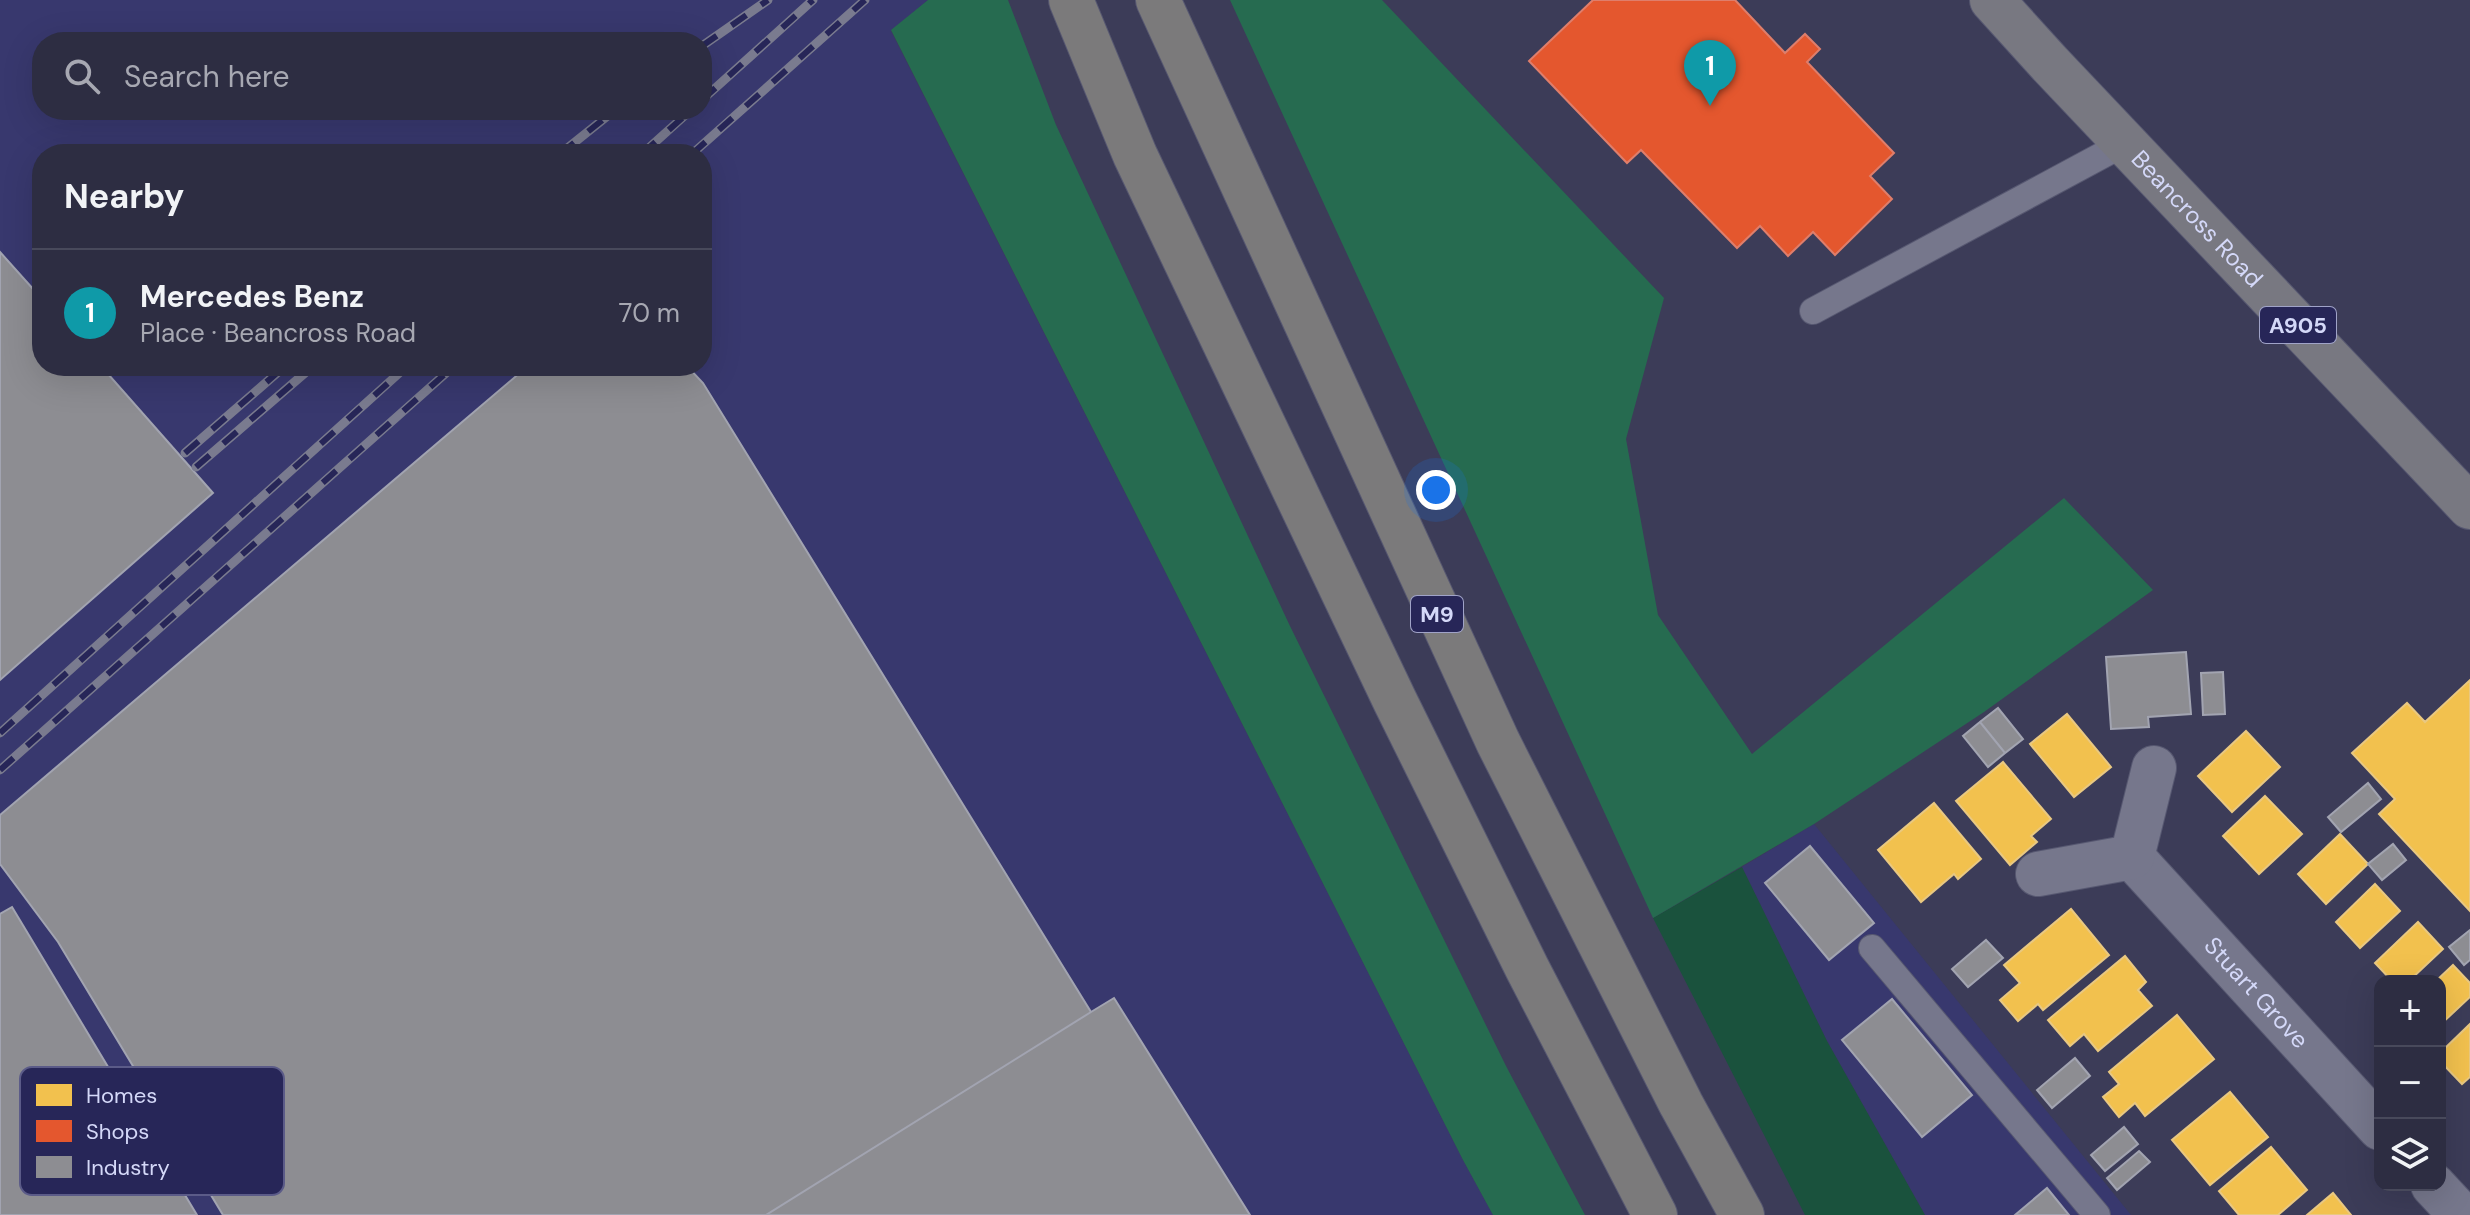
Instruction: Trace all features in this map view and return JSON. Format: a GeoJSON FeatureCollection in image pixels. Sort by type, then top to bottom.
{"type":"FeatureCollection","features":[{"type":"Feature","properties":{"kind":"highway"},"geometry":{"type":"LineString","coordinates":[[1071,0],[1135,155],[1395,701],[1527,968],[1655,1215]]}},
{"type":"Feature","properties":{"kind":"highway","name":"M9"},"geometry":{"type":"LineString","coordinates":[[1158,0],[1504,755],[1674,1090],[1742,1215]]}},
{"type":"Feature","properties":{"kind":"main road","name":"Beancross Road"},"geometry":{"type":"LineString","coordinates":[[1992,0],[2470,507]]}},
{"type":"Feature","properties":{"kind":"street"},"geometry":{"type":"LineString","coordinates":[[2038,874],[2132,857],[2154,768]]}},
{"type":"Feature","properties":{"kind":"street","name":"Stuart Grove"},"geometry":{"type":"LineString","coordinates":[[2132,857],[2374,1121]]}},
{"type":"Feature","properties":{"kind":"street"},"geometry":{"type":"LineString","coordinates":[[2439,1191],[2461,1215]]}},
{"type":"Feature","properties":{"kind":"lane"},"geometry":{"type":"LineString","coordinates":[[1813,311],[2125,143]]}},
{"type":"Feature","properties":{"kind":"lane"},"geometry":{"type":"LineString","coordinates":[[1872,948],[2097,1215]]}},
{"type":"Feature","properties":{"kind":"shaded area"},"geometry":{"type":"Polygon","coordinates":[[[0,0],[928,0],[891,31],[1493,1215],[0,1215],[0,0]]]}},
{"type":"Feature","properties":{"kind":"shaded area"},"geometry":{"type":"Polygon","coordinates":[[[1814,824],[2131,1215],[1925,1215],[1827,1041],[1742,867],[1814,824]]]}},
{"type":"Feature","properties":{"kind":"green space"},"geometry":{"type":"Polygon","coordinates":[[[928,0],[1008,0],[1056,125],[1289,624],[1506,1066],[1585,1215],[1493,1215],[1463,1160],[891,30],[928,0]]]}},
{"type":"Feature","properties":{"kind":"green space"},"geometry":{"type":"Polygon","coordinates":[[[1230,0],[1382,0],[1664,298],[1626,439],[1658,615],[1752,754],[2064,498],[2153,590],[1984,712],[1814,824],[1653,918],[1230,0]]]}},
{"type":"Feature","properties":{"kind":"green space"},"geometry":{"type":"Polygon","coordinates":[[[1742,867],[1827,1041],[1925,1215],[1805,1215],[1653,918],[1742,867]]]}},
{"type":"Feature","properties":{"kind":"building: Homes"},"geometry":{"type":"Polygon","coordinates":[[[2470,680],[2470,911],[2379,814],[2395,799],[2352,753],[2407,703],[2425,722],[2470,680]]]}},
{"type":"Feature","properties":{"kind":"building: Homes"},"geometry":{"type":"Polygon","coordinates":[[[2067,714],[2111,767],[2074,797],[2030,744],[2067,714]]]}},
{"type":"Feature","properties":{"kind":"building: Homes"},"geometry":{"type":"Polygon","coordinates":[[[2246,731],[2280,767],[2232,812],[2198,776],[2246,731]]]}},
{"type":"Feature","properties":{"kind":"building: Homes"},"geometry":{"type":"Polygon","coordinates":[[[2003,762],[2051,819],[2031,836],[2037,842],[2010,865],[1956,801],[2003,762]]]}},
{"type":"Feature","properties":{"kind":"building: Homes"},"geometry":{"type":"Polygon","coordinates":[[[2265,796],[2302,834],[2259,874],[2223,836],[2265,796]]]}},
{"type":"Feature","properties":{"kind":"building: Homes"},"geometry":{"type":"Polygon","coordinates":[[[1934,803],[1981,859],[1958,879],[1954,874],[1921,902],[1878,850],[1934,803]]]}},
{"type":"Feature","properties":{"kind":"building: Homes"},"geometry":{"type":"Polygon","coordinates":[[[2340,834],[2368,864],[2326,904],[2298,874],[2340,834]]]}},
{"type":"Feature","properties":{"kind":"building: Homes"},"geometry":{"type":"Polygon","coordinates":[[[2375,884],[2400,911],[2360,948],[2336,922],[2375,884]]]}},
{"type":"Feature","properties":{"kind":"building: Homes"},"geometry":{"type":"Polygon","coordinates":[[[2071,909],[2109,955],[2043,1010],[2038,1004],[2018,1021],[2000,1000],[2020,983],[2004,965],[2071,909]]]}},
{"type":"Feature","properties":{"kind":"building: Homes"},"geometry":{"type":"Polygon","coordinates":[[[2418,922],[2443,949],[2415,975],[2386,975],[2375,963],[2418,922]]]}},
{"type":"Feature","properties":{"kind":"building: Homes"},"geometry":{"type":"Polygon","coordinates":[[[2125,956],[2146,982],[2138,990],[2152,1006],[2098,1051],[2084,1034],[2070,1046],[2048,1020],[2125,956]]]}},
{"type":"Feature","properties":{"kind":"building: Homes"},"geometry":{"type":"Polygon","coordinates":[[[2453,965],[2470,983],[2470,997],[2446,1019],[2446,975],[2442,975],[2453,965]]]}},
{"type":"Feature","properties":{"kind":"building: Homes"},"geometry":{"type":"Polygon","coordinates":[[[2177,1015],[2214,1059],[2145,1116],[2135,1103],[2119,1117],[2103,1097],[2119,1084],[2109,1072],[2177,1015]]]}},
{"type":"Feature","properties":{"kind":"building: Homes"},"geometry":{"type":"Polygon","coordinates":[[[2470,1024],[2470,1077],[2462,1084],[2446,1067],[2446,1047],[2470,1024]]]}},
{"type":"Feature","properties":{"kind":"building: Homes"},"geometry":{"type":"Polygon","coordinates":[[[2230,1092],[2268,1137],[2210,1185],[2172,1140],[2230,1092]]]}},
{"type":"Feature","properties":{"kind":"building: Homes"},"geometry":{"type":"Polygon","coordinates":[[[2271,1147],[2307,1190],[2278,1215],[2239,1215],[2219,1191],[2271,1147]]]}},
{"type":"Feature","properties":{"kind":"building: Homes"},"geometry":{"type":"Polygon","coordinates":[[[2333,1193],[2351,1215],[2307,1215],[2333,1193]]]}},
{"type":"Feature","properties":{"kind":"building: Shops"},"geometry":{"type":"Polygon","coordinates":[[[1593,0],[1735,0],[1785,53],[1805,34],[1820,49],[1807,62],[1894,153],[1870,176],[1892,199],[1835,255],[1813,232],[1788,256],[1760,226],[1737,248],[1641,150],[1627,163],[1529,61],[1593,0]]]}},
{"type":"Feature","properties":{"kind":"building: Industry"},"geometry":{"type":"Polygon","coordinates":[[[0,252],[32,288],[32,376],[110,376],[213,493],[0,680],[0,252]]]}},
{"type":"Feature","properties":{"kind":"building: Industry"},"geometry":{"type":"Polygon","coordinates":[[[516,376],[696,376],[1091,1012],[766,1215],[223,1215],[211,1195],[284,1195],[284,1067],[134,1067],[58,942],[0,864],[0,815],[516,376]]]}},
{"type":"Feature","properties":{"kind":"building: Industry"},"geometry":{"type":"Polygon","coordinates":[[[2186,652],[2191,714],[2148,717],[2149,727],[2111,729],[2106,657],[2186,652]]]}},
{"type":"Feature","properties":{"kind":"building: Industry"},"geometry":{"type":"Polygon","coordinates":[[[2223,672],[2225,714],[2203,715],[2201,673],[2223,672]]]}},
{"type":"Feature","properties":{"kind":"building: Industry"},"geometry":{"type":"Polygon","coordinates":[[[1998,708],[2023,739],[2005,753],[1980,722],[1998,708]]]}},
{"type":"Feature","properties":{"kind":"building: Industry"},"geometry":{"type":"Polygon","coordinates":[[[1980,722],[2005,753],[1988,767],[1963,736],[1980,722]]]}},
{"type":"Feature","properties":{"kind":"building: Industry"},"geometry":{"type":"Polygon","coordinates":[[[2368,783],[2381,799],[2341,832],[2328,817],[2368,783]]]}},
{"type":"Feature","properties":{"kind":"building: Industry"},"geometry":{"type":"Polygon","coordinates":[[[2393,844],[2406,860],[2382,880],[2368,864],[2393,844]]]}},
{"type":"Feature","properties":{"kind":"building: Industry"},"geometry":{"type":"Polygon","coordinates":[[[1810,846],[1874,923],[1829,960],[1765,883],[1810,846]]]}},
{"type":"Feature","properties":{"kind":"building: Industry"},"geometry":{"type":"Polygon","coordinates":[[[12,907],[108,1067],[20,1067],[20,1195],[185,1195],[197,1215],[0,1215],[0,914],[12,907]]]}},
{"type":"Feature","properties":{"kind":"building: Industry"},"geometry":{"type":"Polygon","coordinates":[[[2470,930],[2470,960],[2464,965],[2449,947],[2470,930]]]}},
{"type":"Feature","properties":{"kind":"building: Industry"},"geometry":{"type":"Polygon","coordinates":[[[1986,940],[2003,958],[1968,987],[1952,969],[1986,940]]]}},
{"type":"Feature","properties":{"kind":"building: Industry"},"geometry":{"type":"Polygon","coordinates":[[[1114,998],[1250,1215],[766,1215],[1091,1012],[1114,998]]]}},
{"type":"Feature","properties":{"kind":"building: Industry"},"geometry":{"type":"Polygon","coordinates":[[[1892,999],[1972,1095],[1922,1137],[1842,1040],[1892,999]]]}},
{"type":"Feature","properties":{"kind":"building: Industry"},"geometry":{"type":"Polygon","coordinates":[[[2075,1058],[2090,1076],[2052,1108],[2037,1090],[2075,1058]]]}},
{"type":"Feature","properties":{"kind":"building: Industry"},"geometry":{"type":"Polygon","coordinates":[[[2124,1127],[2138,1144],[2105,1171],[2091,1155],[2124,1127]]]}},
{"type":"Feature","properties":{"kind":"building: Industry"},"geometry":{"type":"Polygon","coordinates":[[[2139,1151],[2150,1162],[2117,1190],[2107,1178],[2139,1151]]]}},
{"type":"Feature","properties":{"kind":"building: Industry"},"geometry":{"type":"Polygon","coordinates":[[[2047,1188],[2069,1215],[2015,1215],[2047,1188]]]}},
{"type":"Feature","properties":{"kind":"railway"},"geometry":{"type":"LineString","coordinates":[[712,39],[768,0]]}},
{"type":"Feature","properties":{"kind":"railway"},"geometry":{"type":"LineString","coordinates":[[712,91],[813,0]]}},
{"type":"Feature","properties":{"kind":"railway"},"geometry":{"type":"LineString","coordinates":[[703,144],[865,0]]}},
{"type":"Feature","properties":{"kind":"railway"},"geometry":{"type":"LineString","coordinates":[[572,144],[602,120]]}},
{"type":"Feature","properties":{"kind":"railway"},"geometry":{"type":"LineString","coordinates":[[653,144],[680,120]]}},
{"type":"Feature","properties":{"kind":"railway"},"geometry":{"type":"LineString","coordinates":[[185,453],[274,376]]}},
{"type":"Feature","properties":{"kind":"railway"},"geometry":{"type":"LineString","coordinates":[[196,467],[301,376]]}},
{"type":"Feature","properties":{"kind":"railway"},"geometry":{"type":"LineString","coordinates":[[0,733],[396,376]]}},
{"type":"Feature","properties":{"kind":"railway"},"geometry":{"type":"LineString","coordinates":[[0,770],[443,376]]}},
{"type":"Feature","properties":{"kind":"place","name":"Mercedes Benz"},"geometry":{"type":"Point","coordinates":[1710,106]}}]}
